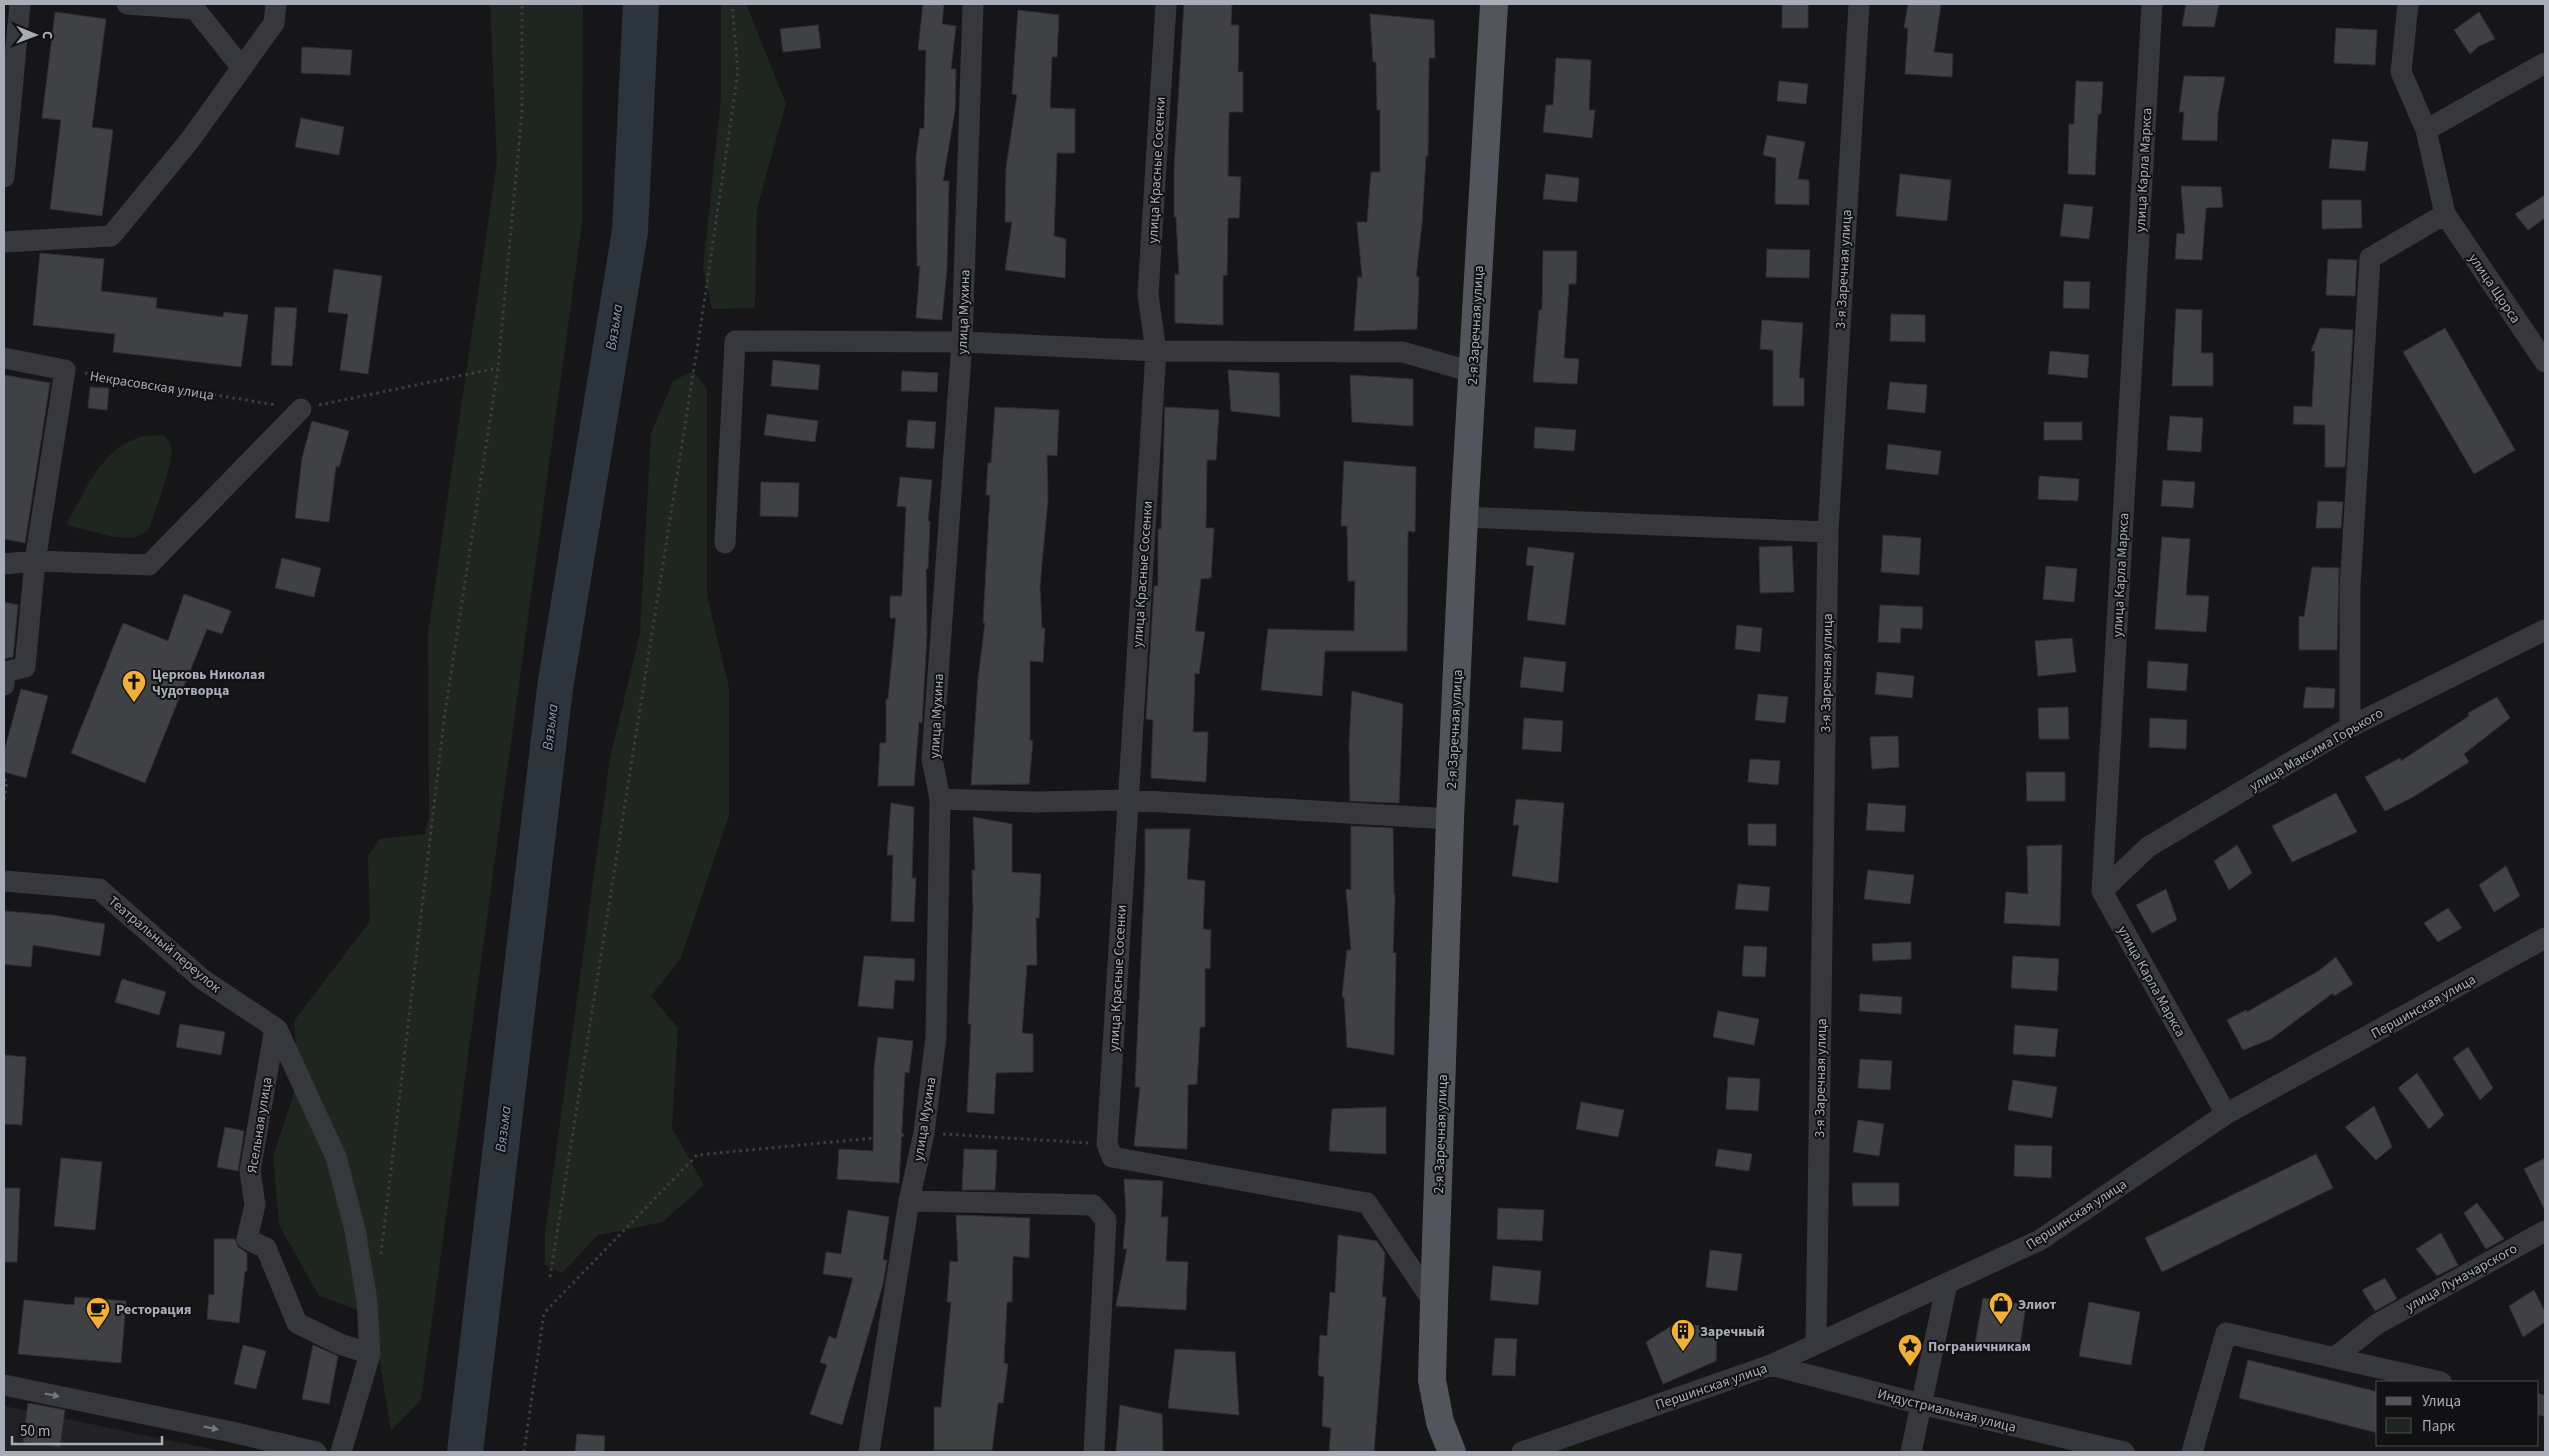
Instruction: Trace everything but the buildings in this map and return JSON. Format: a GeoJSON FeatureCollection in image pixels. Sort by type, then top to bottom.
{"type":"FeatureCollection","features":[{"type":"Feature","properties":{"kind":"main road","name":"2-я Заречная улица"},"geometry":{"type":"LineString","coordinates":[[1452,1452],[1440,1422],[1432,1380],[1434,1303],[1450,819],[1464,517],[1494,4]]}},
{"type":"Feature","properties":{"kind":"street"},"geometry":{"type":"LineString","coordinates":[[4,177],[6,138],[20,4]]}},
{"type":"Feature","properties":{"kind":"street"},"geometry":{"type":"LineString","coordinates":[[128,4],[194,9],[242,68]]}},
{"type":"Feature","properties":{"kind":"street","name":"улица Мухина"},"geometry":{"type":"LineString","coordinates":[[869,1452],[909,1201],[924,1133],[936,1037],[940,799],[932,759],[962,342],[972,4]]}},
{"type":"Feature","properties":{"kind":"street","name":"улица Красные Сосенки"},"geometry":{"type":"LineString","coordinates":[[1107,1144],[1156,351],[1148,295],[1166,4]]}},
{"type":"Feature","properties":{"kind":"street","name":"3-я Заречная улица"},"geometry":{"type":"LineString","coordinates":[[1816,1343],[1828,532],[1858,4]]}},
{"type":"Feature","properties":{"kind":"street","name":"улица Карла Маркса"},"geometry":{"type":"LineString","coordinates":[[2152,4],[2102,891],[2226,1114]]}},
{"type":"Feature","properties":{"kind":"street"},"geometry":{"type":"LineString","coordinates":[[2350,727],[2350,587],[2370,258],[2445,214],[2426,130],[2401,72],[2408,4]]}},
{"type":"Feature","properties":{"kind":"street"},"geometry":{"type":"LineString","coordinates":[[4,242],[111,236],[190,140],[242,68],[275,14]]}},
{"type":"Feature","properties":{"kind":"street"},"geometry":{"type":"LineString","coordinates":[[2426,130],[2545,63]]}},
{"type":"Feature","properties":{"kind":"street","name":"улица Щорса"},"geometry":{"type":"LineString","coordinates":[[2445,214],[2545,362]]}},
{"type":"Feature","properties":{"kind":"street"},"geometry":{"type":"LineString","coordinates":[[725,543],[735,341],[962,342],[1156,351],[1403,352],[1472,372]]}},
{"type":"Feature","properties":{"kind":"street"},"geometry":{"type":"LineString","coordinates":[[4,358],[66,370],[35,561],[25,667],[6,672],[4,685]]}},
{"type":"Feature","properties":{"kind":"street"},"geometry":{"type":"LineString","coordinates":[[4,564],[35,561],[150,565],[301,409]]}},
{"type":"Feature","properties":{"kind":"street"},"geometry":{"type":"LineString","coordinates":[[1464,517],[1828,532]]}},
{"type":"Feature","properties":{"kind":"street","name":"улица Максима Горького"},"geometry":{"type":"LineString","coordinates":[[2102,891],[2148,847],[2350,727],[2545,630]]}},
{"type":"Feature","properties":{"kind":"street"},"geometry":{"type":"LineString","coordinates":[[940,799],[1034,802],[1128,800],[1450,819]]}},
{"type":"Feature","properties":{"kind":"street","name":"Театральный переулок"},"geometry":{"type":"LineString","coordinates":[[4,881],[99,890],[202,979],[275,1028]]}},
{"type":"Feature","properties":{"kind":"street","name":"Першинская улица"},"geometry":{"type":"LineString","coordinates":[[1522,1452],[1770,1365],[2040,1240],[2226,1114],[2545,938]]}},
{"type":"Feature","properties":{"kind":"street"},"geometry":{"type":"LineString","coordinates":[[275,1028],[336,1158],[355,1230],[366,1292],[370,1354],[341,1452]]}},
{"type":"Feature","properties":{"kind":"street","name":"Ясельная улица"},"geometry":{"type":"LineString","coordinates":[[275,1028],[250,1171],[255,1204],[248,1240],[266,1248],[297,1323],[340,1344],[370,1354]]}},
{"type":"Feature","properties":{"kind":"street"},"geometry":{"type":"LineString","coordinates":[[1107,1144],[1112,1157],[1367,1203],[1434,1303]]}},
{"type":"Feature","properties":{"kind":"street"},"geometry":{"type":"LineString","coordinates":[[909,1201],[1093,1205],[1106,1220],[1094,1452]]}},
{"type":"Feature","properties":{"kind":"street","name":"улица Луначарского"},"geometry":{"type":"LineString","coordinates":[[2334,1358],[2377,1324],[2545,1231]]}},
{"type":"Feature","properties":{"kind":"street"},"geometry":{"type":"LineString","coordinates":[[1911,1452],[1948,1284]]}},
{"type":"Feature","properties":{"kind":"street"},"geometry":{"type":"LineString","coordinates":[[2192,1452],[2226,1333],[2437,1381]]}},
{"type":"Feature","properties":{"kind":"street","name":"Индустриальная улица"},"geometry":{"type":"LineString","coordinates":[[1770,1365],[1921,1404],[2124,1452]]}},
{"type":"Feature","properties":{"kind":"street"},"geometry":{"type":"LineString","coordinates":[[4,1385],[232,1432],[316,1452]]}},
{"type":"Feature","properties":{"kind":"path"},"geometry":{"type":"LineString","coordinates":[[381,1255],[445,712],[498,368],[522,112],[522,4]]}},
{"type":"Feature","properties":{"kind":"path"},"geometry":{"type":"LineString","coordinates":[[550,1277],[697,347],[738,72],[732,4]]}},
{"type":"Feature","properties":{"kind":"path"},"geometry":{"type":"LineString","coordinates":[[301,409],[498,368]]}},
{"type":"Feature","properties":{"kind":"path","name":"Некрасовская улица"},"geometry":{"type":"LineString","coordinates":[[66,370],[301,409]]}},
{"type":"Feature","properties":{"kind":"path"},"geometry":{"type":"LineString","coordinates":[[4,780],[7,780],[4,802]]}},
{"type":"Feature","properties":{"kind":"path"},"geometry":{"type":"LineString","coordinates":[[524,1452],[544,1313],[697,1155],[924,1133],[1107,1144]]}},
{"type":"Feature","properties":{"kind":"shaded area"},"geometry":{"type":"Polygon","coordinates":[[[4,1406],[226,1452],[4,1452],[4,1406]]]}},
{"type":"Feature","properties":{"kind":"green space"},"geometry":{"type":"Polygon","coordinates":[[[490,4],[583,4],[582,224],[421,1400],[391,1431],[372,1315],[319,1296],[279,1225],[273,1156],[299,1078],[294,1021],[370,921],[368,856],[380,839],[425,834],[429,816],[428,633],[497,162],[490,4]]]}},
{"type":"Feature","properties":{"kind":"green space"},"geometry":{"type":"Polygon","coordinates":[[[721,4],[746,4],[786,104],[757,208],[755,308],[712,309],[703,268],[721,99],[721,4]]]}},
{"type":"Feature","properties":{"kind":"green space"},"geometry":{"type":"Polygon","coordinates":[[[693,371],[707,389],[707,595],[729,688],[729,815],[681,958],[651,996],[678,1028],[672,1128],[704,1185],[663,1222],[598,1235],[562,1273],[545,1265],[545,1232],[610,758],[640,633],[651,434],[673,381],[693,371]]]}},
{"type":"Feature","properties":{"kind":"green space"},"geometry":{"type":"Polygon","coordinates":[[[163,435],[171,445],[170,463],[148,531],[133,538],[114,537],[70,526],[67,522],[88,484],[115,451],[126,443],[140,437],[163,435]]]}},
{"type":"Feature","properties":{"kind":"waterway","name":"Вязьма"},"geometry":{"type":"LineString","coordinates":[[465,1452],[555,688],[630,231],[641,4]]}},
{"type":"Feature","properties":{"kind":"place","name":"Церковь Николая Чудотворца"},"geometry":{"type":"Point","coordinates":[134,703]}},
{"type":"Feature","properties":{"kind":"place","name":"Элиот"},"geometry":{"type":"Point","coordinates":[2001,1325]}},
{"type":"Feature","properties":{"kind":"place","name":"Ресторация"},"geometry":{"type":"Point","coordinates":[98,1330]}},
{"type":"Feature","properties":{"kind":"place","name":"Заречный"},"geometry":{"type":"Point","coordinates":[1683,1352]}},
{"type":"Feature","properties":{"kind":"place","name":"Пограничникам"},"geometry":{"type":"Point","coordinates":[1910,1367]}}]}
